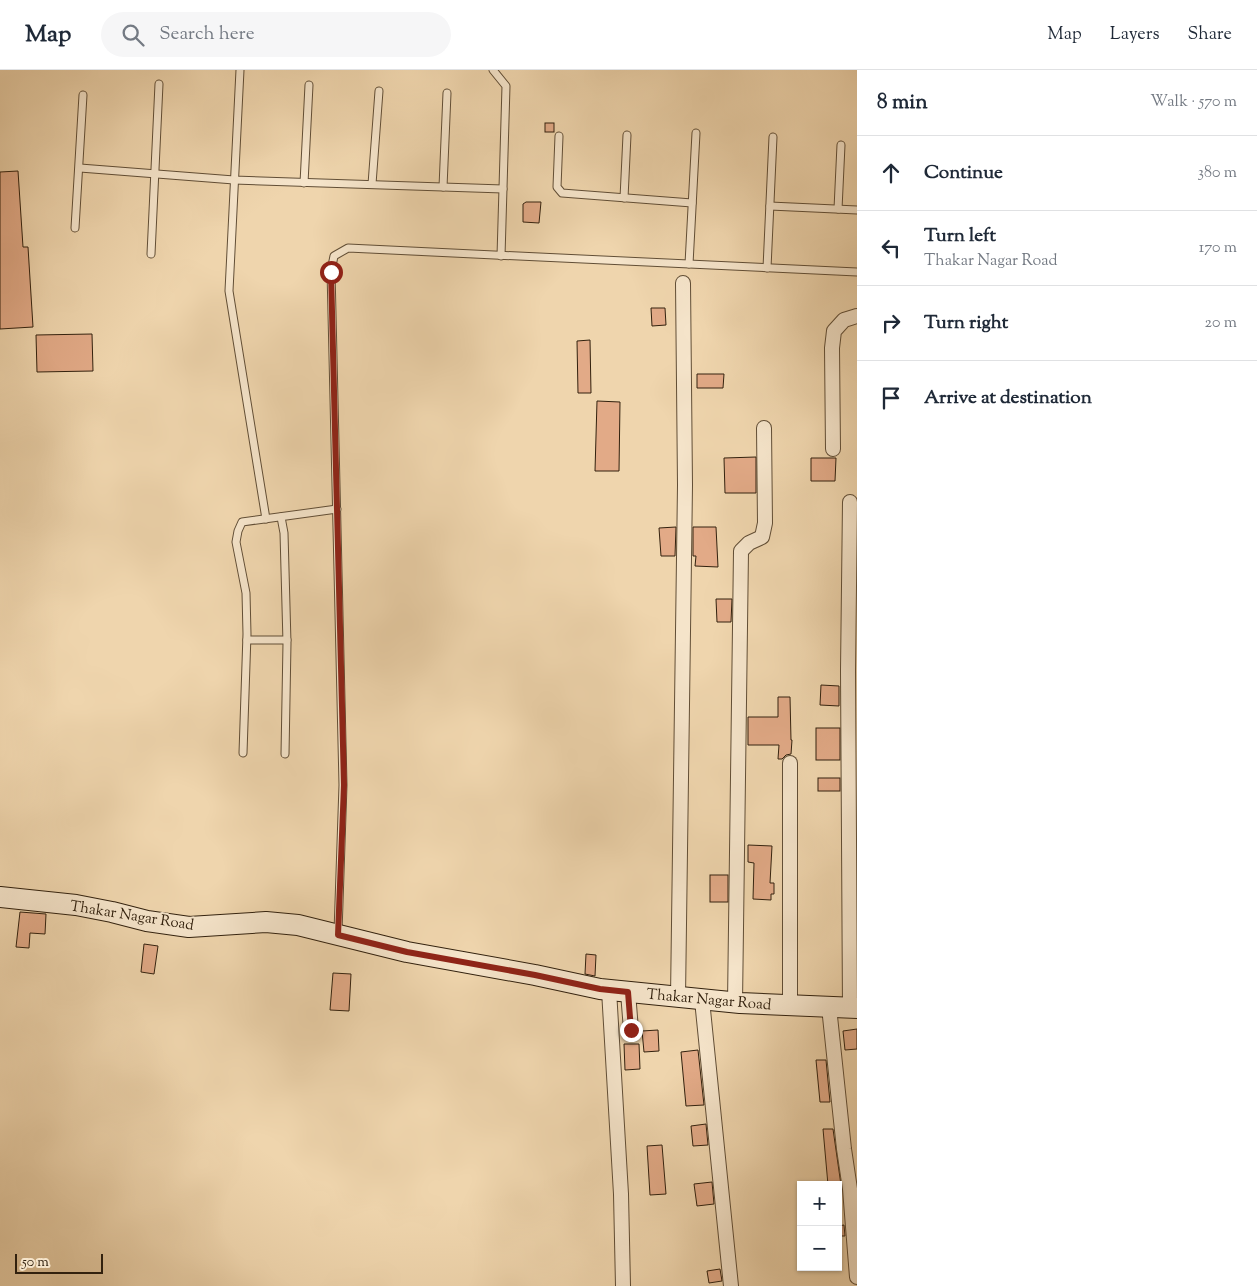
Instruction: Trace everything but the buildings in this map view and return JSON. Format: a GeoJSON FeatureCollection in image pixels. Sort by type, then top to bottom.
{"type":"FeatureCollection","features":[{"type":"Feature","properties":{"kind":"street"},"geometry":{"type":"LineString","coordinates":[[678,997],[685,485],[683,283]]}},
{"type":"Feature","properties":{"kind":"street"},"geometry":{"type":"LineString","coordinates":[[833,449],[832,348],[834,331],[844,320],[857,316]]}},
{"type":"Feature","properties":{"kind":"street"},"geometry":{"type":"LineString","coordinates":[[735,1003],[741,551],[749,543],[762,537],[764,428]]}},
{"type":"Feature","properties":{"kind":"street"},"geometry":{"type":"LineString","coordinates":[[850,502],[848,671],[854,1008]]}},
{"type":"Feature","properties":{"kind":"street"},"geometry":{"type":"LineString","coordinates":[[790,763],[790,1006]]}},
{"type":"Feature","properties":{"kind":"street","name":"Thakar Nagar Road"},"geometry":{"type":"LineString","coordinates":[[0,897],[76,905],[190,927],[266,922],[298,925],[407,952],[618,991],[735,1003],[854,1008]]}},
{"type":"Feature","properties":{"kind":"street"},"geometry":{"type":"LineString","coordinates":[[618,991],[631,1030]]}},
{"type":"Feature","properties":{"kind":"street"},"geometry":{"type":"LineString","coordinates":[[618,991],[623,1286]]}},
{"type":"Feature","properties":{"kind":"street"},"geometry":{"type":"LineString","coordinates":[[702,1000],[731,1286]]}},
{"type":"Feature","properties":{"kind":"street"},"geometry":{"type":"LineString","coordinates":[[829,1007],[850,1189],[857,1277]]}},
{"type":"Feature","properties":{"kind":"lane"},"geometry":{"type":"LineString","coordinates":[[240,70],[229,291],[266,519]]}},
{"type":"Feature","properties":{"kind":"lane"},"geometry":{"type":"LineString","coordinates":[[493,70],[506,86],[501,256]]}},
{"type":"Feature","properties":{"kind":"lane"},"geometry":{"type":"LineString","coordinates":[[151,254],[159,84]]}},
{"type":"Feature","properties":{"kind":"lane"},"geometry":{"type":"LineString","coordinates":[[304,183],[309,85]]}},
{"type":"Feature","properties":{"kind":"lane"},"geometry":{"type":"LineString","coordinates":[[372,184],[379,91]]}},
{"type":"Feature","properties":{"kind":"lane"},"geometry":{"type":"LineString","coordinates":[[443,187],[447,93]]}},
{"type":"Feature","properties":{"kind":"lane"},"geometry":{"type":"LineString","coordinates":[[75,228],[83,95]]}},
{"type":"Feature","properties":{"kind":"lane"},"geometry":{"type":"LineString","coordinates":[[689,264],[696,133]]}},
{"type":"Feature","properties":{"kind":"lane"},"geometry":{"type":"LineString","coordinates":[[624,198],[627,135]]}},
{"type":"Feature","properties":{"kind":"lane"},"geometry":{"type":"LineString","coordinates":[[559,136],[557,187],[562,192],[692,203]]}},
{"type":"Feature","properties":{"kind":"lane"},"geometry":{"type":"LineString","coordinates":[[767,268],[773,137]]}},
{"type":"Feature","properties":{"kind":"lane"},"geometry":{"type":"LineString","coordinates":[[838,210],[841,145]]}},
{"type":"Feature","properties":{"kind":"lane"},"geometry":{"type":"LineString","coordinates":[[80,168],[234,180],[503,189]]}},
{"type":"Feature","properties":{"kind":"lane"},"geometry":{"type":"LineString","coordinates":[[770,206],[857,210]]}},
{"type":"Feature","properties":{"kind":"lane"},"geometry":{"type":"LineString","coordinates":[[338,935],[344,785],[331,272],[334,256],[348,248],[857,272]]}},
{"type":"Feature","properties":{"kind":"lane"},"geometry":{"type":"LineString","coordinates":[[242,753],[247,640],[246,593],[236,542],[238,531],[242,522],[337,509]]}},
{"type":"Feature","properties":{"kind":"lane"},"geometry":{"type":"LineString","coordinates":[[280,517],[284,533],[287,640],[285,754]]}},
{"type":"Feature","properties":{"kind":"lane"},"geometry":{"type":"LineString","coordinates":[[247,640],[287,640]]}},
{"type":"Feature","properties":{"kind":"route"},"geometry":{"type":"LineString","coordinates":[[331,272],[344,785],[338,935],[407,952],[535,975],[600,989],[628,992],[631,1030]]}}]}
